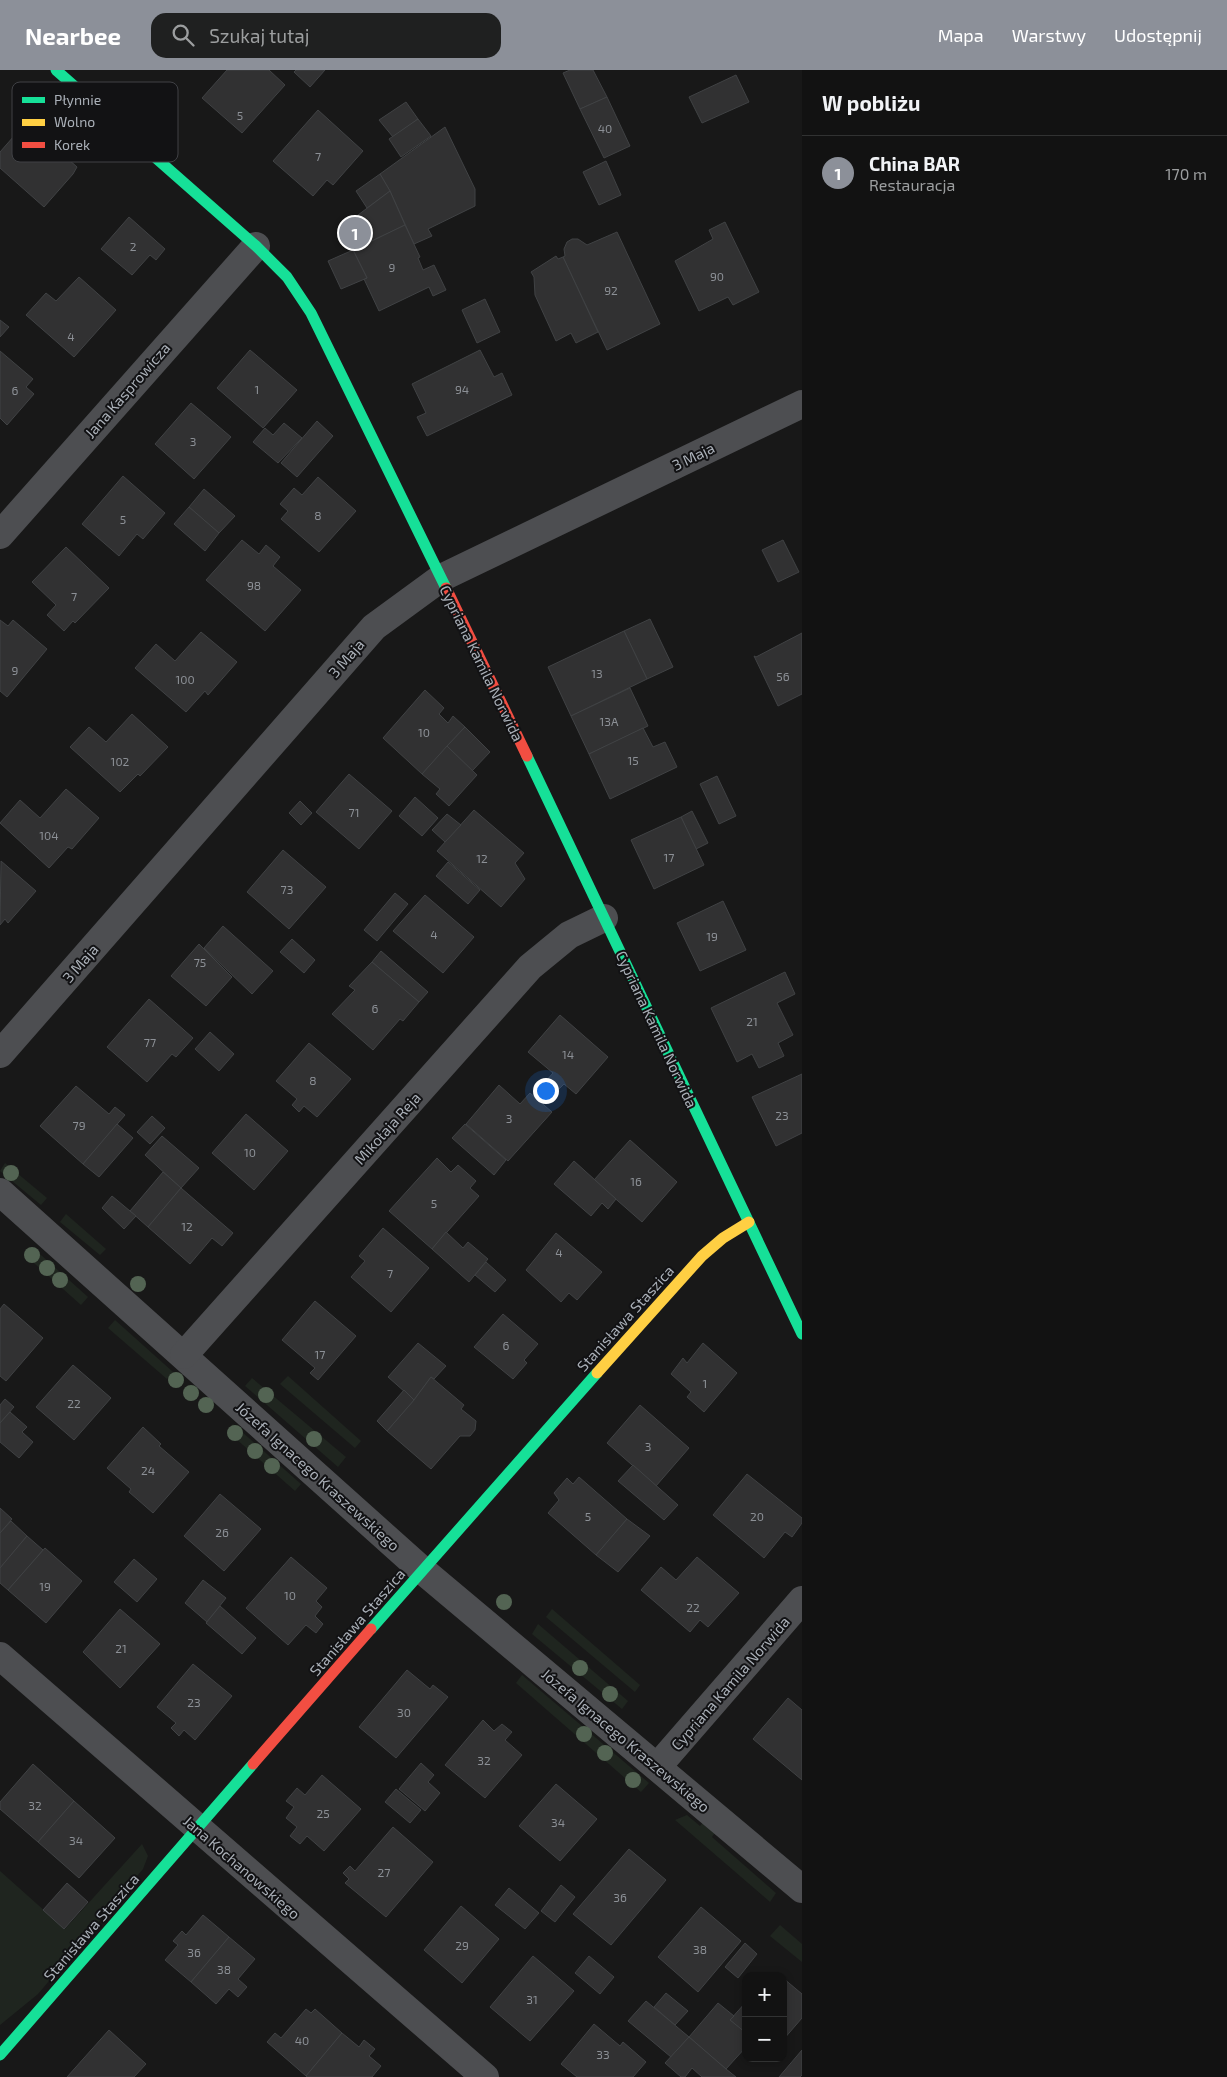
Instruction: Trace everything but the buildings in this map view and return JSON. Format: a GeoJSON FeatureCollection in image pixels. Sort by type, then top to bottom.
{"type":"FeatureCollection","features":[{"type":"Feature","properties":{"kind":"street","name":"Cypriana Kamila Norwida"},"geometry":{"type":"LineString","coordinates":[[56,70],[70,82]]}},
{"type":"Feature","properties":{"kind":"street","name":"Cypriana Kamila Norwida"},"geometry":{"type":"LineString","coordinates":[[161,162],[256,246],[287,277],[311,313],[441,578],[802,1334]]}},
{"type":"Feature","properties":{"kind":"street","name":"Jana Kasprowicza"},"geometry":{"type":"LineString","coordinates":[[0,535],[256,246]]}},
{"type":"Feature","properties":{"kind":"street","name":"3 Maja"},"geometry":{"type":"LineString","coordinates":[[0,1054],[374,627],[441,578],[802,404]]}},
{"type":"Feature","properties":{"kind":"street","name":"Mikołaja Reja"},"geometry":{"type":"LineString","coordinates":[[184,1355],[530,967],[569,934],[604,918]]}},
{"type":"Feature","properties":{"kind":"street","name":"Józefa Ignacego Kraszewskiego"},"geometry":{"type":"LineString","coordinates":[[0,1192],[422,1570],[658,1766],[802,1889]]}},
{"type":"Feature","properties":{"kind":"street","name":"Stanisława Staszica"},"geometry":{"type":"LineString","coordinates":[[0,2055],[422,1570],[693,1264],[711,1245],[728,1232],[749,1222]]}},
{"type":"Feature","properties":{"kind":"street","name":"Cypriana Kamila Norwida"},"geometry":{"type":"LineString","coordinates":[[658,1766],[802,1600]]}},
{"type":"Feature","properties":{"kind":"street","name":"Jana Kochanowskiego"},"geometry":{"type":"LineString","coordinates":[[0,1656],[485,2077]]}},
{"type":"Feature","properties":{"kind":"shaded area"},"geometry":{"type":"Polygon","coordinates":[[[5,1163],[47,1198],[41,1205],[0,1171],[5,1163]]]}},
{"type":"Feature","properties":{"kind":"shaded area"},"geometry":{"type":"Polygon","coordinates":[[[66,1214],[106,1249],[100,1255],[60,1222],[66,1214]]]}},
{"type":"Feature","properties":{"kind":"shaded area"},"geometry":{"type":"Polygon","coordinates":[[[32,1247],[88,1297],[81,1305],[25,1255],[32,1247]]]}},
{"type":"Feature","properties":{"kind":"shaded area"},"geometry":{"type":"Polygon","coordinates":[[[115,1320],[173,1372],[167,1379],[108,1328],[115,1320]]]}},
{"type":"Feature","properties":{"kind":"shaded area"},"geometry":{"type":"Polygon","coordinates":[[[288,1376],[361,1441],[355,1448],[280,1384],[288,1376]]]}},
{"type":"Feature","properties":{"kind":"shaded area"},"geometry":{"type":"Polygon","coordinates":[[[252,1378],[346,1457],[338,1467],[245,1386],[252,1378]]]}},
{"type":"Feature","properties":{"kind":"shaded area"},"geometry":{"type":"Polygon","coordinates":[[[233,1424],[301,1484],[295,1491],[227,1431],[233,1424]]]}},
{"type":"Feature","properties":{"kind":"shaded area"},"geometry":{"type":"Polygon","coordinates":[[[552,1609],[640,1685],[635,1692],[546,1617],[552,1609]]]}},
{"type":"Feature","properties":{"kind":"shaded area"},"geometry":{"type":"Polygon","coordinates":[[[538,1624],[628,1701],[622,1709],[532,1634],[538,1624]]]}},
{"type":"Feature","properties":{"kind":"shaded area"},"geometry":{"type":"Polygon","coordinates":[[[522,1675],[649,1783],[641,1792],[516,1683],[522,1675]]]}},
{"type":"Feature","properties":{"kind":"shaded area"},"geometry":{"type":"Polygon","coordinates":[[[687,1815],[700,1826],[704,1821],[716,1831],[712,1837],[776,1893],[770,1902],[675,1820],[687,1815]]]}},
{"type":"Feature","properties":{"kind":"shaded area"},"geometry":{"type":"Polygon","coordinates":[[[142,1844],[148,1856],[143,1869],[38,1994],[0,2025],[0,1871],[65,1929],[142,1844]]]}},
{"type":"Feature","properties":{"kind":"shaded area"},"geometry":{"type":"Polygon","coordinates":[[[780,1925],[802,1944],[802,1962],[770,1936],[780,1925]]]}},
{"type":"Feature","properties":{"kind":"traffic: fast"},"geometry":{"type":"LineString","coordinates":[[56,70],[70,82]]}},
{"type":"Feature","properties":{"kind":"traffic: fast"},"geometry":{"type":"LineString","coordinates":[[161,162],[256,246],[287,277],[311,313],[446,588]]}},
{"type":"Feature","properties":{"kind":"traffic: fast"},"geometry":{"type":"LineString","coordinates":[[527,756],[802,1334]]}},
{"type":"Feature","properties":{"kind":"traffic: fast"},"geometry":{"type":"LineString","coordinates":[[371,1629],[597,1373]]}},
{"type":"Feature","properties":{"kind":"traffic: fast"},"geometry":{"type":"LineString","coordinates":[[0,2055],[253,1764]]}},
{"type":"Feature","properties":{"kind":"traffic: slow"},"geometry":{"type":"LineString","coordinates":[[597,1373],[702,1256],[723,1238],[749,1222]]}},
{"type":"Feature","properties":{"kind":"traffic: jam"},"geometry":{"type":"LineString","coordinates":[[446,588],[527,756]]}},
{"type":"Feature","properties":{"kind":"traffic: jam"},"geometry":{"type":"LineString","coordinates":[[253,1764],[371,1629]]}},
{"type":"Feature","properties":{"kind":"place","name":"China BAR"},"geometry":{"type":"Point","coordinates":[355,233]}}]}
